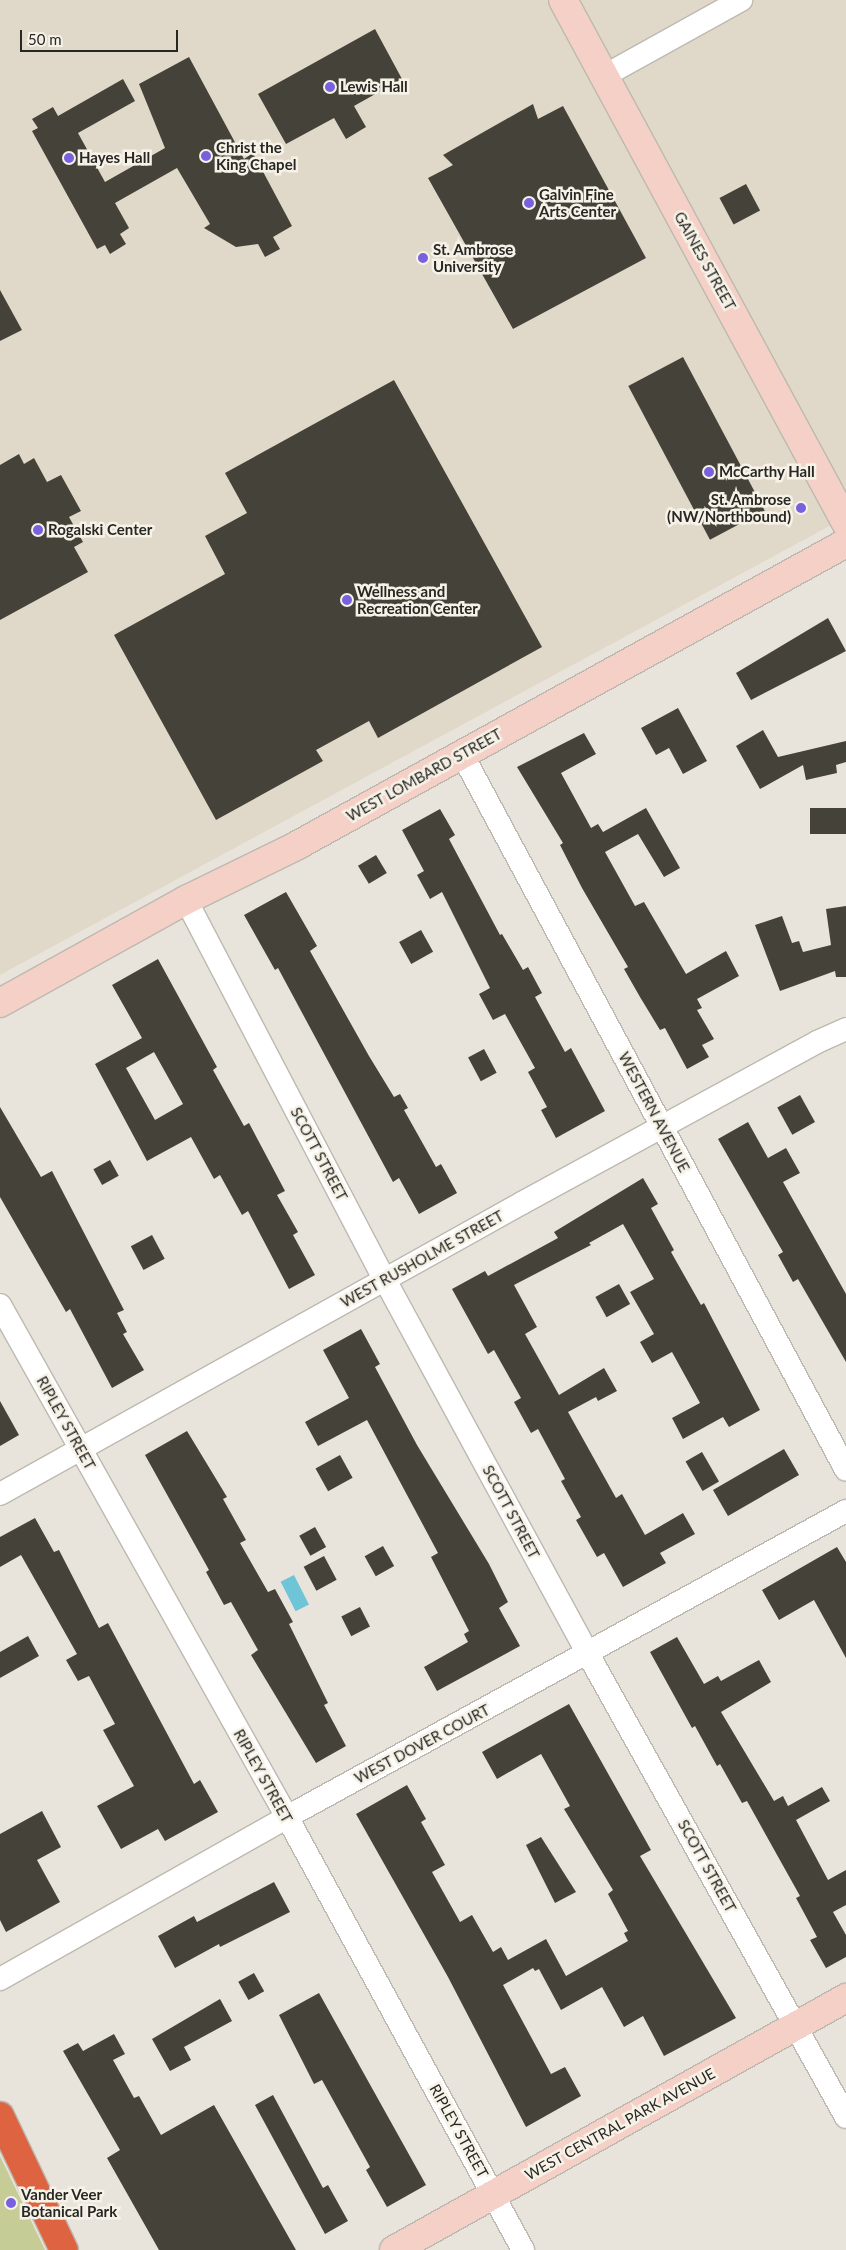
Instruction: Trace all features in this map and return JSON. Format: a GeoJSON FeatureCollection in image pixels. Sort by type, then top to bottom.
{"type":"FeatureCollection","features":[{"type":"Feature","properties":{"kind":"highway"},"geometry":{"type":"LineString","coordinates":[[0,2116],[64,2250]]}},
{"type":"Feature","properties":{"kind":"street","name":"GAINES STREET"},"geometry":{"type":"LineString","coordinates":[[562,0],[846,523]]}},
{"type":"Feature","properties":{"kind":"street"},"geometry":{"type":"LineString","coordinates":[[604,76],[741,0]]}},
{"type":"Feature","properties":{"kind":"street","name":"WEST LOMBARD STREET"},"geometry":{"type":"LineString","coordinates":[[0,1003],[186,900],[296,846],[846,543]]}},
{"type":"Feature","properties":{"kind":"street","name":"WESTERN AVENUE"},"geometry":{"type":"LineString","coordinates":[[462,754],[846,1470]]}},
{"type":"Feature","properties":{"kind":"street","name":"SCOTT STREET"},"geometry":{"type":"LineString","coordinates":[[186,900],[385,1280],[588,1654],[846,2117]]}},
{"type":"Feature","properties":{"kind":"street","name":"WEST RUSHOLME STREET"},"geometry":{"type":"LineString","coordinates":[[0,1494],[816,1042],[846,1029]]}},
{"type":"Feature","properties":{"kind":"street","name":"RIPLEY STREET"},"geometry":{"type":"LineString","coordinates":[[0,1305],[286,1817],[523,2250]]}},
{"type":"Feature","properties":{"kind":"street","name":"WEST DOVER COURT"},"geometry":{"type":"LineString","coordinates":[[0,1979],[286,1817],[588,1654],[846,1511]]}},
{"type":"Feature","properties":{"kind":"street","name":"WEST CENTRAL PARK AVENUE"},"geometry":{"type":"LineString","coordinates":[[394,2250],[846,1998]]}},
{"type":"Feature","properties":{"kind":"shaded area","name":"St. Ambrose University"},"geometry":{"type":"Polygon","coordinates":[[[0,0],[846,0],[846,517],[0,975],[0,0]]]}},
{"type":"Feature","properties":{"kind":"green space","name":"Vander Veer Botanical Park"},"geometry":{"type":"Polygon","coordinates":[[[0,2156],[45,2250],[0,2250],[0,2156]]]}},
{"type":"Feature","properties":{"kind":"water"},"geometry":{"type":"Polygon","coordinates":[[[294,1575],[309,1604],[296,1611],[281,1582],[294,1575]]]}},
{"type":"Feature","properties":{"kind":"building","name":"Lewis Hall"},"geometry":{"type":"Polygon","coordinates":[[[375,29],[402,79],[354,106],[366,127],[346,139],[334,118],[286,144],[258,94],[375,29]]]}},
{"type":"Feature","properties":{"kind":"building"},"geometry":{"type":"Polygon","coordinates":[[[189,57],[244,159],[253,153],[292,226],[273,237],[280,249],[265,257],[258,244],[236,247],[204,228],[210,224],[177,168],[115,203],[129,228],[120,234],[126,244],[110,254],[105,245],[97,249],[32,131],[38,128],[32,119],[53,107],[58,116],[123,79],[135,101],[78,133],[105,182],[165,148],[139,84],[189,57]]]}},
{"type":"Feature","properties":{"kind":"building","name":"Galvin Fine Arts Center"},"geometry":{"type":"Polygon","coordinates":[[[533,104],[538,119],[563,106],[646,258],[513,329],[428,178],[453,165],[443,155],[533,104]]]}},
{"type":"Feature","properties":{"kind":"building"},"geometry":{"type":"Polygon","coordinates":[[[746,184],[760,210],[734,225],[720,198],[746,184]]]}},
{"type":"Feature","properties":{"kind":"building"},"geometry":{"type":"Polygon","coordinates":[[[0,290],[22,330],[0,341],[0,290]]]}},
{"type":"Feature","properties":{"kind":"building","name":"McCarthy Hall"},"geometry":{"type":"Polygon","coordinates":[[[683,357],[765,511],[710,540],[628,386],[683,357]]]}},
{"type":"Feature","properties":{"kind":"building","name":"Wellness and Recreation Center"},"geometry":{"type":"Polygon","coordinates":[[[394,380],[542,647],[378,738],[369,721],[316,750],[323,761],[216,820],[114,635],[225,574],[205,536],[247,513],[225,473],[394,380]]]}},
{"type":"Feature","properties":{"kind":"building","name":"Rogalski Center"},"geometry":{"type":"Polygon","coordinates":[[[19,454],[24,464],[34,458],[47,482],[61,475],[81,511],[69,517],[83,542],[74,547],[88,572],[0,620],[0,465],[19,454]]]}},
{"type":"Feature","properties":{"kind":"building"},"geometry":{"type":"Polygon","coordinates":[[[828,618],[846,651],[751,700],[736,673],[828,618]]]}},
{"type":"Feature","properties":{"kind":"building"},"geometry":{"type":"Polygon","coordinates":[[[678,708],[707,761],[683,774],[669,748],[656,755],[641,728],[678,708]]]}},
{"type":"Feature","properties":{"kind":"building"},"geometry":{"type":"Polygon","coordinates":[[[763,730],[778,757],[846,741],[846,762],[836,765],[837,773],[806,780],[803,765],[760,789],[736,746],[763,730]]]}},
{"type":"Feature","properties":{"kind":"building"},"geometry":{"type":"Polygon","coordinates":[[[584,733],[596,754],[561,773],[591,828],[598,824],[603,832],[646,808],[680,868],[664,877],[638,834],[605,852],[635,906],[644,902],[686,974],[726,951],[739,976],[697,999],[702,1008],[697,1010],[714,1039],[702,1045],[709,1057],[687,1069],[665,1028],[660,1030],[624,969],[628,967],[582,888],[560,845],[563,843],[517,767],[584,733]]]}},
{"type":"Feature","properties":{"kind":"building"},"geometry":{"type":"Polygon","coordinates":[[[810,808],[846,808],[846,834],[810,834],[810,808]]]}},
{"type":"Feature","properties":{"kind":"building"},"geometry":{"type":"Polygon","coordinates":[[[440,809],[455,835],[449,839],[500,935],[502,934],[523,970],[528,967],[542,993],[535,997],[565,1052],[571,1048],[605,1111],[556,1138],[541,1110],[547,1107],[528,1072],[535,1068],[505,1014],[493,1020],[479,994],[490,988],[442,892],[430,899],[417,875],[424,871],[402,830],[440,809]]]}},
{"type":"Feature","properties":{"kind":"building"},"geometry":{"type":"Polygon","coordinates":[[[376,855],[387,873],[369,884],[358,866],[376,855]]]}},
{"type":"Feature","properties":{"kind":"building"},"geometry":{"type":"Polygon","coordinates":[[[286,892],[317,946],[310,951],[369,1056],[394,1097],[400,1094],[408,1108],[404,1110],[436,1167],[441,1164],[457,1193],[419,1214],[399,1178],[393,1182],[278,968],[275,970],[244,915],[286,892]]]}},
{"type":"Feature","properties":{"kind":"building"},"geometry":{"type":"Polygon","coordinates":[[[846,906],[846,977],[836,977],[835,971],[780,991],[755,925],[782,916],[792,943],[799,941],[803,952],[831,945],[826,909],[846,906]]]}},
{"type":"Feature","properties":{"kind":"building"},"geometry":{"type":"Polygon","coordinates":[[[421,930],[433,952],[411,964],[399,942],[421,930]]]}},
{"type":"Feature","properties":{"kind":"building"},"geometry":{"type":"Polygon","coordinates":[[[158,959],[217,1067],[213,1070],[244,1126],[249,1123],[285,1191],[277,1195],[298,1232],[293,1235],[315,1275],[289,1289],[248,1211],[242,1215],[220,1175],[214,1179],[191,1137],[147,1161],[95,1064],[142,1038],[112,985],[158,959]],[[154,1052],[126,1068],[155,1120],[183,1104],[154,1052]]]}},
{"type":"Feature","properties":{"kind":"building"},"geometry":{"type":"Polygon","coordinates":[[[484,1049],[497,1073],[481,1081],[468,1057],[484,1049]]]}},
{"type":"Feature","properties":{"kind":"building"},"geometry":{"type":"Polygon","coordinates":[[[800,1095],[815,1122],[792,1135],[777,1108],[800,1095]]]}},
{"type":"Feature","properties":{"kind":"building"},"geometry":{"type":"Polygon","coordinates":[[[0,1107],[41,1177],[52,1171],[124,1310],[117,1313],[127,1332],[123,1334],[144,1370],[112,1388],[70,1309],[66,1312],[0,1197],[0,1107]]]}},
{"type":"Feature","properties":{"kind":"building"},"geometry":{"type":"Polygon","coordinates":[[[748,1122],[768,1158],[786,1148],[800,1173],[783,1182],[846,1294],[846,1362],[798,1279],[793,1282],[778,1255],[783,1252],[718,1139],[748,1122]]]}},
{"type":"Feature","properties":{"kind":"building"},"geometry":{"type":"Polygon","coordinates":[[[110,1160],[119,1176],[102,1185],[93,1169],[110,1160]]]}},
{"type":"Feature","properties":{"kind":"building"},"geometry":{"type":"Polygon","coordinates":[[[643,1178],[658,1204],[651,1208],[674,1250],[671,1252],[701,1305],[704,1303],[760,1410],[729,1427],[723,1417],[683,1439],[672,1418],[700,1403],[672,1352],[652,1363],[640,1342],[654,1334],[630,1292],[654,1279],[623,1224],[589,1243],[591,1245],[514,1285],[537,1327],[525,1334],[559,1395],[604,1368],[617,1391],[598,1401],[596,1397],[568,1412],[616,1498],[622,1494],[645,1535],[683,1513],[695,1534],[660,1553],[666,1563],[623,1587],[604,1553],[597,1557],[576,1520],[581,1517],[561,1481],[565,1479],[538,1429],[531,1433],[514,1402],[521,1398],[494,1350],[488,1354],[452,1289],[485,1271],[488,1276],[558,1238],[554,1232],[643,1178]]]}},
{"type":"Feature","properties":{"kind":"building"},"geometry":{"type":"Polygon","coordinates":[[[152,1235],[165,1259],[143,1270],[131,1246],[152,1235]]]}},
{"type":"Feature","properties":{"kind":"building"},"geometry":{"type":"Polygon","coordinates":[[[619,1284],[630,1304],[607,1317],[595,1297],[619,1284]]]}},
{"type":"Feature","properties":{"kind":"building"},"geometry":{"type":"Polygon","coordinates":[[[361,1329],[380,1364],[375,1367],[417,1445],[489,1564],[508,1602],[499,1608],[520,1646],[437,1691],[424,1667],[468,1642],[464,1634],[469,1631],[431,1557],[438,1553],[367,1420],[318,1446],[305,1422],[349,1398],[323,1350],[361,1329]]]}},
{"type":"Feature","properties":{"kind":"building"},"geometry":{"type":"Polygon","coordinates":[[[0,1401],[19,1435],[0,1446],[0,1401]]]}},
{"type":"Feature","properties":{"kind":"building"},"geometry":{"type":"Polygon","coordinates":[[[187,1431],[227,1497],[223,1499],[246,1540],[240,1543],[268,1592],[275,1589],[293,1622],[289,1624],[328,1703],[324,1705],[346,1746],[316,1763],[251,1655],[258,1650],[231,1602],[224,1605],[206,1572],[209,1570],[145,1455],[187,1431]]]}},
{"type":"Feature","properties":{"kind":"building"},"geometry":{"type":"Polygon","coordinates":[[[784,1449],[799,1475],[728,1516],[713,1490],[784,1449]]]}},
{"type":"Feature","properties":{"kind":"building"},"geometry":{"type":"Polygon","coordinates":[[[702,1452],[719,1481],[703,1491],[686,1462],[702,1452]]]}},
{"type":"Feature","properties":{"kind":"building"},"geometry":{"type":"Polygon","coordinates":[[[340,1455],[353,1478],[328,1491],[316,1469],[340,1455]]]}},
{"type":"Feature","properties":{"kind":"building"},"geometry":{"type":"Polygon","coordinates":[[[35,1518],[54,1552],[59,1550],[99,1628],[108,1623],[194,1784],[200,1780],[218,1812],[165,1841],[158,1829],[121,1849],[97,1806],[134,1786],[103,1730],[115,1724],[89,1676],[78,1681],[66,1660],[77,1654],[21,1555],[0,1567],[0,1537],[35,1518]]]}},
{"type":"Feature","properties":{"kind":"building"},"geometry":{"type":"Polygon","coordinates":[[[315,1527],[326,1547],[310,1556],[299,1536],[315,1527]]]}},
{"type":"Feature","properties":{"kind":"building"},"geometry":{"type":"Polygon","coordinates":[[[383,1546],[394,1566],[376,1576],[365,1556],[383,1546]]]}},
{"type":"Feature","properties":{"kind":"building"},"geometry":{"type":"Polygon","coordinates":[[[837,1547],[846,1562],[846,1658],[814,1600],[779,1620],[762,1590],[837,1547]]]}},
{"type":"Feature","properties":{"kind":"building"},"geometry":{"type":"Polygon","coordinates":[[[324,1556],[337,1580],[316,1591],[304,1567],[324,1556]]]}},
{"type":"Feature","properties":{"kind":"building"},"geometry":{"type":"Polygon","coordinates":[[[360,1607],[370,1627],[351,1636],[341,1617],[360,1607]]]}},
{"type":"Feature","properties":{"kind":"building"},"geometry":{"type":"Polygon","coordinates":[[[28,1636],[39,1656],[0,1678],[0,1652],[28,1636]]]}},
{"type":"Feature","properties":{"kind":"building"},"geometry":{"type":"Polygon","coordinates":[[[677,1637],[704,1684],[718,1676],[721,1681],[759,1660],[771,1682],[721,1712],[774,1801],[783,1796],[788,1806],[822,1787],[830,1801],[796,1820],[828,1880],[846,1870],[846,1905],[833,1912],[846,1935],[846,1957],[826,1968],[810,1940],[817,1937],[796,1898],[800,1896],[747,1801],[742,1803],[720,1764],[717,1766],[695,1726],[692,1728],[650,1652],[677,1637]]]}},
{"type":"Feature","properties":{"kind":"building"},"geometry":{"type":"Polygon","coordinates":[[[569,1704],[651,1850],[640,1856],[736,2018],[664,2056],[643,2016],[624,2027],[602,1987],[561,2010],[539,1969],[535,1971],[533,1968],[503,1985],[551,2074],[565,2067],[581,2096],[526,2127],[448,1977],[356,1814],[407,1785],[426,1819],[421,1822],[445,1865],[432,1872],[460,1922],[472,1915],[493,1952],[501,1947],[508,1960],[546,1939],[566,1976],[628,1941],[624,1933],[628,1931],[608,1894],[613,1890],[564,1809],[570,1806],[541,1754],[497,1779],[482,1752],[569,1704]]]}},
{"type":"Feature","properties":{"kind":"building"},"geometry":{"type":"Polygon","coordinates":[[[42,1811],[61,1847],[37,1860],[60,1902],[6,1932],[0,1920],[0,1834],[42,1811]]]}},
{"type":"Feature","properties":{"kind":"building"},"geometry":{"type":"Polygon","coordinates":[[[541,1837],[576,1892],[555,1903],[526,1845],[541,1837]]]}},
{"type":"Feature","properties":{"kind":"building"},"geometry":{"type":"Polygon","coordinates":[[[274,1882],[290,1912],[220,1947],[219,1944],[175,1968],[158,1936],[194,1916],[197,1922],[274,1882]]]}},
{"type":"Feature","properties":{"kind":"building"},"geometry":{"type":"Polygon","coordinates":[[[254,1973],[264,1991],[248,2000],[238,1982],[254,1973]]]}},
{"type":"Feature","properties":{"kind":"building"},"geometry":{"type":"Polygon","coordinates":[[[319,1993],[426,2185],[387,2207],[366,2170],[370,2167],[322,2080],[314,2084],[279,2015],[319,1993]]]}},
{"type":"Feature","properties":{"kind":"building"},"geometry":{"type":"Polygon","coordinates":[[[220,1999],[232,2021],[184,2047],[191,2060],[170,2071],[152,2039],[220,1999]]]}},
{"type":"Feature","properties":{"kind":"building"},"geometry":{"type":"Polygon","coordinates":[[[114,2034],[125,2054],[113,2060],[134,2098],[139,2096],[161,2135],[214,2105],[296,2250],[159,2250],[107,2158],[120,2150],[63,2051],[78,2043],[83,2051],[114,2034]]]}},
{"type":"Feature","properties":{"kind":"building"},"geometry":{"type":"Polygon","coordinates":[[[273,2095],[323,2188],[328,2185],[348,2221],[325,2234],[255,2105],[273,2095]]]}},
{"type":"Feature","properties":{"kind":"place","name":"Lewis Hall"},"geometry":{"type":"Point","coordinates":[330,87]}},
{"type":"Feature","properties":{"kind":"place","name":"Christ the King Chapel"},"geometry":{"type":"Point","coordinates":[206,156]}},
{"type":"Feature","properties":{"kind":"place","name":"Hayes Hall"},"geometry":{"type":"Point","coordinates":[69,158]}},
{"type":"Feature","properties":{"kind":"place","name":"Galvin Fine Arts Center"},"geometry":{"type":"Point","coordinates":[529,203]}},
{"type":"Feature","properties":{"kind":"place","name":"St. Ambrose University"},"geometry":{"type":"Point","coordinates":[423,258]}},
{"type":"Feature","properties":{"kind":"place","name":"McCarthy Hall"},"geometry":{"type":"Point","coordinates":[709,472]}},
{"type":"Feature","properties":{"kind":"place","name":"St. Ambrose (NW/Northbound)"},"geometry":{"type":"Point","coordinates":[801,508]}},
{"type":"Feature","properties":{"kind":"place","name":"Rogalski Center"},"geometry":{"type":"Point","coordinates":[38,530]}},
{"type":"Feature","properties":{"kind":"place","name":"Wellness and Recreation Center"},"geometry":{"type":"Point","coordinates":[347,600]}},
{"type":"Feature","properties":{"kind":"place","name":"Vander Veer Botanical Park"},"geometry":{"type":"Point","coordinates":[11,2203]}}]}
